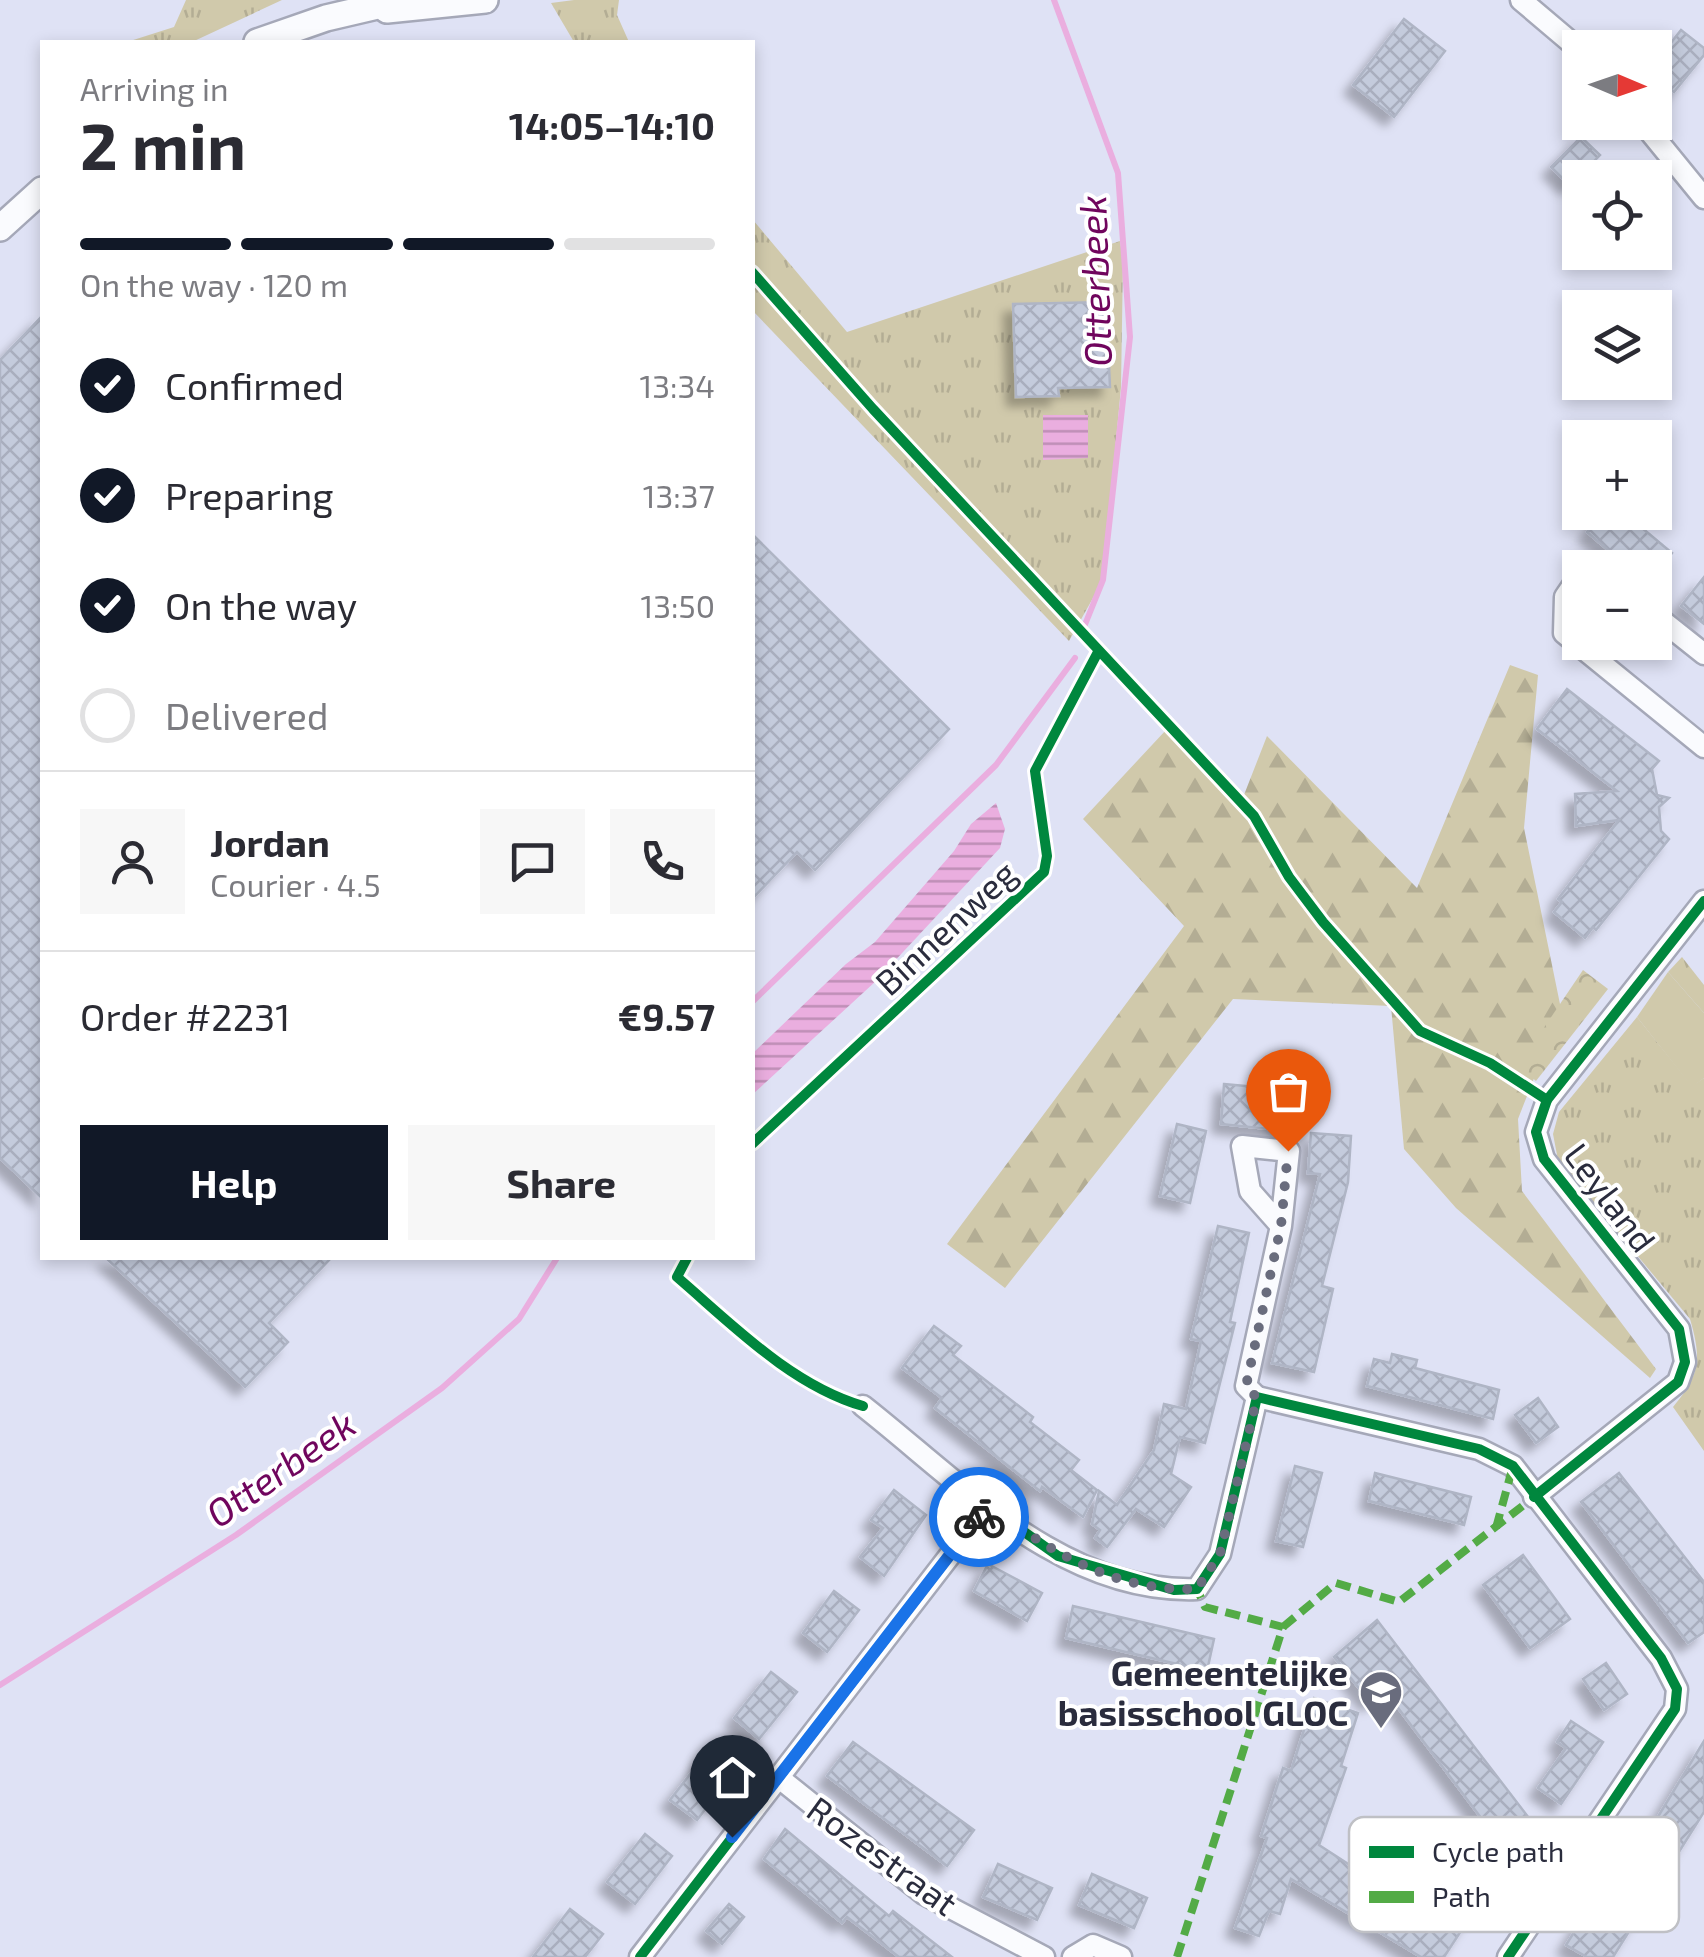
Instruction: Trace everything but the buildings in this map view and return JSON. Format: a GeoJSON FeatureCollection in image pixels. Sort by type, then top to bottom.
{"type":"FeatureCollection","features":[{"type":"Feature","properties":{"kind":"street"},"geometry":{"type":"LineString","coordinates":[[262,40],[355,6],[402,0]]}},
{"type":"Feature","properties":{"kind":"street"},"geometry":{"type":"LineString","coordinates":[[355,6],[485,0]]}},
{"type":"Feature","properties":{"kind":"street"},"geometry":{"type":"LineString","coordinates":[[1521,0],[1562,35]]}},
{"type":"Feature","properties":{"kind":"street"},"geometry":{"type":"LineString","coordinates":[[1657,140],[1704,198]]}},
{"type":"Feature","properties":{"kind":"street"},"geometry":{"type":"LineString","coordinates":[[0,228],[40,192]]}},
{"type":"Feature","properties":{"kind":"street"},"geometry":{"type":"LineString","coordinates":[[1672,629],[1704,654]]}},
{"type":"Feature","properties":{"kind":"street"},"geometry":{"type":"LineString","coordinates":[[1597,660],[1704,748]]}},
{"type":"Feature","properties":{"kind":"street","name":"Leyland"},"geometry":{"type":"LineString","coordinates":[[1534,1498],[1678,1382],[1685,1362],[1678,1329],[1544,1159],[1536,1132],[1547,1100],[1704,900]]}},
{"type":"Feature","properties":{"kind":"street"},"geometry":{"type":"LineString","coordinates":[[1281,1226],[1246,1386],[1257,1398],[1479,1449],[1513,1466],[1661,1658],[1677,1688],[1669,1718],[1602,1817]]}},
{"type":"Feature","properties":{"kind":"street"},"geometry":{"type":"LineString","coordinates":[[863,1406],[988,1506],[1058,1556],[1174,1590],[1197,1589],[1220,1554],[1257,1398]]}},
{"type":"Feature","properties":{"kind":"street"},"geometry":{"type":"LineString","coordinates":[[640,1957],[988,1506]]}},
{"type":"Feature","properties":{"kind":"street","name":"Rozestraat"},"geometry":{"type":"LineString","coordinates":[[778,1777],[924,1894],[1044,1957]]}},
{"type":"Feature","properties":{"kind":"street"},"geometry":{"type":"LineString","coordinates":[[1508,1957],[1525,1932]]}},
{"type":"Feature","properties":{"kind":"street"},"geometry":{"type":"LineString","coordinates":[[1073,1957],[1093,1945],[1121,1957]]}},
{"type":"Feature","properties":{"kind":"green space"},"geometry":{"type":"Polygon","coordinates":[[[186,0],[282,0],[196,40],[133,40],[174,27],[186,0]]]}},
{"type":"Feature","properties":{"kind":"green space"},"geometry":{"type":"Polygon","coordinates":[[[619,0],[617,15],[628,40],[573,40],[551,3],[619,0]]]}},
{"type":"Feature","properties":{"kind":"green space"},"geometry":{"type":"Polygon","coordinates":[[[755,222],[847,332],[1120,241],[1121,387],[1103,580],[1069,641],[755,313],[755,222]]]}},
{"type":"Feature","properties":{"kind":"green space"},"geometry":{"type":"Polygon","coordinates":[[[1510,665],[1538,675],[1524,828],[1561,1009],[1518,1119],[1522,1191],[1656,1369],[1650,1378],[1456,1208],[1404,1149],[1391,1006],[1233,999],[1005,1288],[947,1244],[1184,926],[1083,819],[1166,730],[1242,800],[1267,736],[1417,888],[1510,665]]]}},
{"type":"Feature","properties":{"kind":"green space"},"geometry":{"type":"Polygon","coordinates":[[[1682,957],[1704,985],[1704,1013],[1668,972],[1682,957]]]}},
{"type":"Feature","properties":{"kind":"green space"},"geometry":{"type":"Polygon","coordinates":[[[1583,970],[1608,989],[1536,1081],[1518,1066],[1583,970]]]}},
{"type":"Feature","properties":{"kind":"green space"},"geometry":{"type":"Polygon","coordinates":[[[1668,972],[1704,1013],[1704,1078],[1692,1087],[1637,1017],[1668,972]]]}},
{"type":"Feature","properties":{"kind":"green space"},"geometry":{"type":"Polygon","coordinates":[[[1637,1017],[1692,1086],[1704,1078],[1704,1451],[1673,1407],[1689,1386],[1696,1366],[1690,1319],[1558,1160],[1553,1134],[1559,1112],[1637,1017]]]}},
{"type":"Feature","properties":{"kind":"shaded area"},"geometry":{"type":"Polygon","coordinates":[[[1043,415],[1088,415],[1088,458],[1043,460],[1043,415]]]}},
{"type":"Feature","properties":{"kind":"shaded area"},"geometry":{"type":"Polygon","coordinates":[[[996,803],[1005,829],[1000,848],[876,981],[755,1092],[755,1051],[846,964],[875,942],[954,851],[971,824],[996,803]]]}},
{"type":"Feature","properties":{"kind":"waterway","name":"Otterbeek"},"geometry":{"type":"LineString","coordinates":[[1054,0],[1118,173],[1130,337],[1103,580],[1084,627]]}},
{"type":"Feature","properties":{"kind":"waterway","name":"Otterbeek"},"geometry":{"type":"LineString","coordinates":[[755,999],[996,765],[1075,658]]}},
{"type":"Feature","properties":{"kind":"waterway","name":"Otterbeek"},"geometry":{"type":"LineString","coordinates":[[0,1685],[236,1535],[442,1388],[519,1319],[556,1260]]}},
{"type":"Feature","properties":{"kind":"marked path"},"geometry":{"type":"LineString","coordinates":[[1496,1528],[1513,1466]]}},
{"type":"Feature","properties":{"kind":"marked path"},"geometry":{"type":"LineString","coordinates":[[1283,1627],[1336,1583],[1399,1602],[1534,1497]]}},
{"type":"Feature","properties":{"kind":"marked path"},"geometry":{"type":"LineString","coordinates":[[1177,1957],[1283,1627],[1205,1607],[1197,1589]]}},
{"type":"Feature","properties":{"kind":"cycle path"},"geometry":{"type":"LineString","coordinates":[[755,275],[873,409],[1254,816],[1289,877],[1323,922],[1420,1031],[1490,1063],[1547,1100]]}},
{"type":"Feature","properties":{"kind":"cycle path","name":"Binnenweg"},"geometry":{"type":"LineString","coordinates":[[755,1141],[1044,872],[1047,856],[1035,771],[1098,652]]}},
{"type":"Feature","properties":{"kind":"cycle path"},"geometry":{"type":"LineString","coordinates":[[1534,1497],[1678,1382],[1685,1362],[1679,1329],[1544,1159],[1536,1132],[1547,1100],[1704,901]]}},
{"type":"Feature","properties":{"kind":"cycle path"},"geometry":{"type":"LineString","coordinates":[[686,1260],[677,1277],[741,1333],[811,1384],[863,1406]]}},
{"type":"Feature","properties":{"kind":"cycle path"},"geometry":{"type":"LineString","coordinates":[[640,1957],[988,1506],[1058,1556],[1174,1590],[1197,1589],[1220,1554],[1257,1397],[1479,1449],[1513,1466],[1661,1658],[1677,1689],[1675,1709],[1602,1817]]}},
{"type":"Feature","properties":{"kind":"cycle path"},"geometry":{"type":"LineString","coordinates":[[1508,1957],[1525,1932]]}},
{"type":"Feature","properties":{"kind":"way so far"},"geometry":{"type":"LineString","coordinates":[[979,1517],[988,1506],[1058,1556],[1096,1571],[1174,1590],[1197,1589],[1209,1576],[1220,1554],[1257,1398],[1246,1386],[1281,1226],[1288,1151]]}},
{"type":"Feature","properties":{"kind":"place","name":"Gemeentelijke basisschool GLOC"},"geometry":{"type":"Point","coordinates":[1381,1730]}},
{"type":"Feature","properties":{"kind":"route"},"geometry":{"type":"LineString","coordinates":[[732,1837],[979,1517]]}}]}
